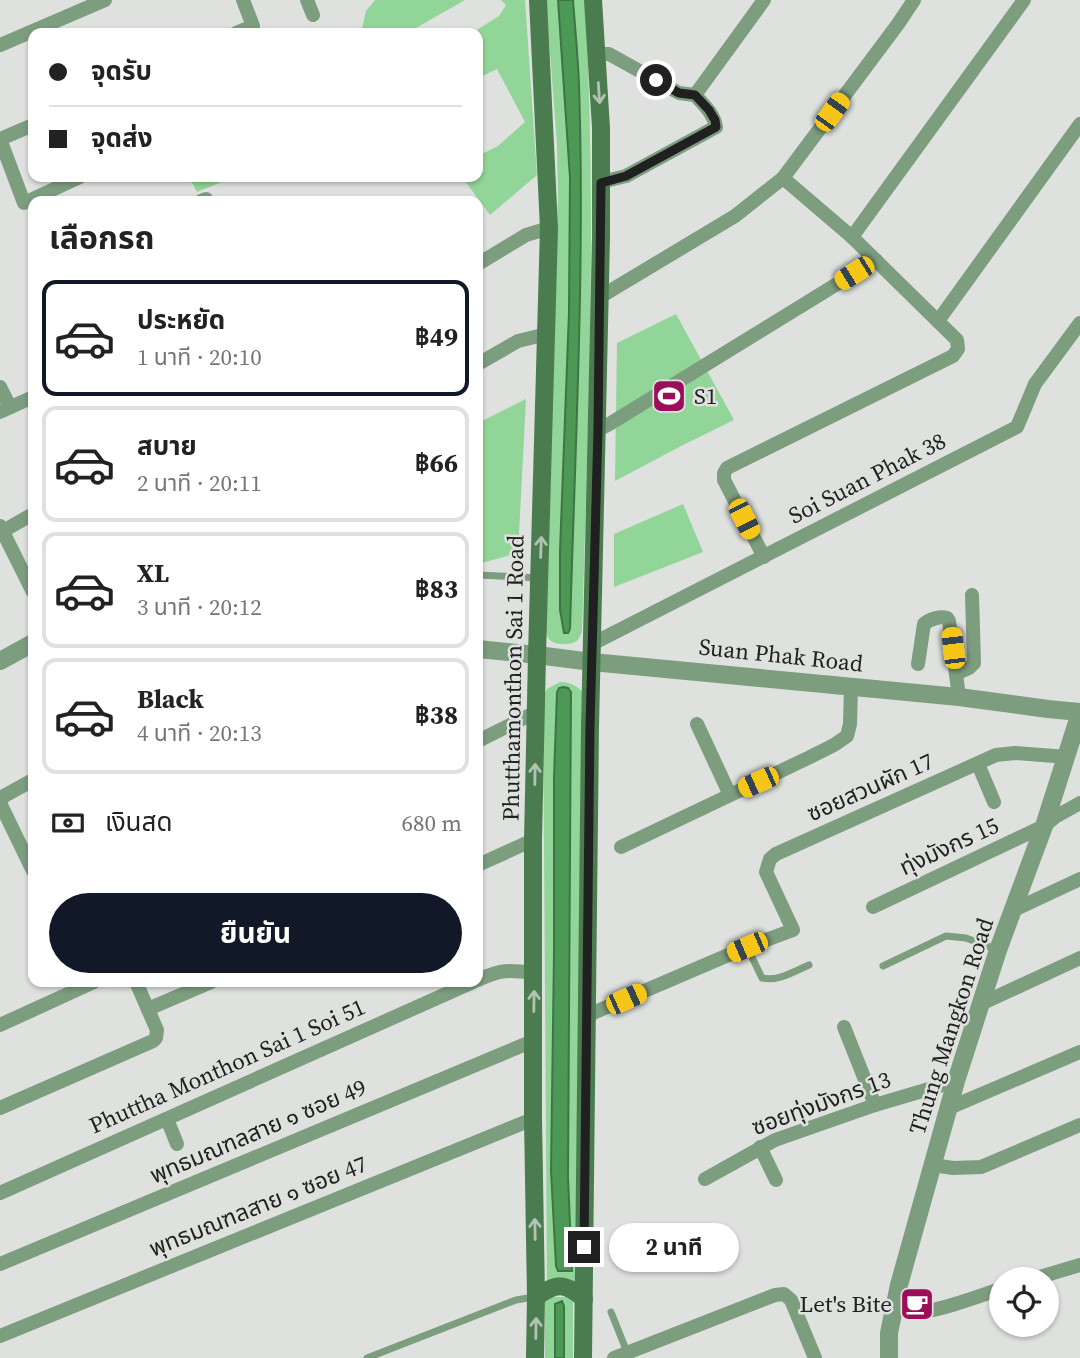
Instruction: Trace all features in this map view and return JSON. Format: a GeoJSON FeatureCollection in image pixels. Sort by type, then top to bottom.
{"type":"FeatureCollection","features":[{"type":"Feature","properties":{"kind":"main road","name":"Phutthamonthon Sai 1 Road"},"geometry":{"type":"LineString","coordinates":[[536,1358],[533,840],[536,712],[542,655],[540,579],[550,228],[538,0]]}},
{"type":"Feature","properties":{"kind":"main road"},"geometry":{"type":"LineString","coordinates":[[583,1358],[588,656],[598,429],[601,183],[601,128],[593,0]]}},
{"type":"Feature","properties":{"kind":"main road"},"geometry":{"type":"LineString","coordinates":[[536,1297],[554,1286],[564,1286],[571,1288],[584,1299]]}},
{"type":"Feature","properties":{"kind":"street"},"geometry":{"type":"LineString","coordinates":[[40,28],[105,0]]}},
{"type":"Feature","properties":{"kind":"street"},"geometry":{"type":"LineString","coordinates":[[243,0],[255,28]]}},
{"type":"Feature","properties":{"kind":"street"},"geometry":{"type":"LineString","coordinates":[[307,0],[313,15]]}},
{"type":"Feature","properties":{"kind":"street"},"geometry":{"type":"LineString","coordinates":[[695,95],[764,0]]}},
{"type":"Feature","properties":{"kind":"street"},"geometry":{"type":"LineString","coordinates":[[600,297],[735,216],[783,178],[914,0]]}},
{"type":"Feature","properties":{"kind":"street"},"geometry":{"type":"LineString","coordinates":[[852,237],[1024,0]]}},
{"type":"Feature","properties":{"kind":"street"},"geometry":{"type":"LineString","coordinates":[[0,45],[28,33]]}},
{"type":"Feature","properties":{"kind":"street"},"geometry":{"type":"LineString","coordinates":[[596,54],[609,54],[679,93],[695,95],[709,110],[716,127],[626,176],[601,183]]}},
{"type":"Feature","properties":{"kind":"street"},"geometry":{"type":"LineString","coordinates":[[938,321],[1080,124]]}},
{"type":"Feature","properties":{"kind":"street"},"geometry":{"type":"LineString","coordinates":[[28,127],[0,139],[24,203],[28,201]]}},
{"type":"Feature","properties":{"kind":"street"},"geometry":{"type":"LineString","coordinates":[[764,557],[724,480],[727,468],[953,356],[958,349],[957,340],[876,260],[783,178]]}},
{"type":"Feature","properties":{"kind":"street"},"geometry":{"type":"LineString","coordinates":[[39,196],[68,182]]}},
{"type":"Feature","properties":{"kind":"street"},"geometry":{"type":"LineString","coordinates":[[483,261],[526,235],[550,228]]}},
{"type":"Feature","properties":{"kind":"street"},"geometry":{"type":"LineString","coordinates":[[598,429],[876,260]]}},
{"type":"Feature","properties":{"kind":"street","name":"Soi Suan Phak 38"},"geometry":{"type":"LineString","coordinates":[[588,656],[764,557],[1017,427],[1035,384],[1080,323]]}},
{"type":"Feature","properties":{"kind":"street"},"geometry":{"type":"LineString","coordinates":[[483,362],[518,341],[547,334]]}},
{"type":"Feature","properties":{"kind":"street"},"geometry":{"type":"LineString","coordinates":[[0,387],[5,410],[28,399]]}},
{"type":"Feature","properties":{"kind":"street"},"geometry":{"type":"LineString","coordinates":[[28,516],[2,528],[28,582]]}},
{"type":"Feature","properties":{"kind":"street"},"geometry":{"type":"LineString","coordinates":[[956,674],[974,663],[972,595]]}},
{"type":"Feature","properties":{"kind":"street"},"geometry":{"type":"LineString","coordinates":[[918,664],[924,624],[928,620],[945,617],[949,621],[959,697]]}},
{"type":"Feature","properties":{"kind":"street"},"geometry":{"type":"LineString","coordinates":[[0,661],[28,646]]}},
{"type":"Feature","properties":{"kind":"street","name":"Suan Phak Road"},"geometry":{"type":"LineString","coordinates":[[483,649],[588,656],[1080,712]]}},
{"type":"Feature","properties":{"kind":"street"},"geometry":{"type":"LineString","coordinates":[[621,847],[834,745],[847,736],[851,687]]}},
{"type":"Feature","properties":{"kind":"street"},"geometry":{"type":"LineString","coordinates":[[483,738],[536,712]]}},
{"type":"Feature","properties":{"kind":"street","name":"Thung Mangkon Road"},"geometry":{"type":"LineString","coordinates":[[889,1358],[895,1304],[956,1080],[1044,826],[1080,712]]}},
{"type":"Feature","properties":{"kind":"street"},"geometry":{"type":"LineString","coordinates":[[697,724],[730,795]]}},
{"type":"Feature","properties":{"kind":"street","name":"ซอยสวนผัก 17"},"geometry":{"type":"LineString","coordinates":[[747,947],[793,930],[766,872],[770,859],[776,854],[1007,752],[1067,757]]}},
{"type":"Feature","properties":{"kind":"street"},"geometry":{"type":"LineString","coordinates":[[978,764],[994,802]]}},
{"type":"Feature","properties":{"kind":"street"},"geometry":{"type":"LineString","coordinates":[[28,783],[1,800],[28,861]]}},
{"type":"Feature","properties":{"kind":"street","name":"ทุ่งมังกร 15"},"geometry":{"type":"LineString","coordinates":[[873,907],[1044,826],[1080,803]]}},
{"type":"Feature","properties":{"kind":"street"},"geometry":{"type":"LineString","coordinates":[[483,863],[533,840]]}},
{"type":"Feature","properties":{"kind":"street"},"geometry":{"type":"LineString","coordinates":[[1014,910],[1080,879]]}},
{"type":"Feature","properties":{"kind":"street"},"geometry":{"type":"LineString","coordinates":[[586,1016],[747,947]]}},
{"type":"Feature","properties":{"kind":"street"},"geometry":{"type":"LineString","coordinates":[[983,1003],[1080,958]]}},
{"type":"Feature","properties":{"kind":"street","name":"Phuttha Monthon Sai 1 Soi 51"},"geometry":{"type":"LineString","coordinates":[[483,977],[506,970],[534,973]]}},
{"type":"Feature","properties":{"kind":"street"},"geometry":{"type":"LineString","coordinates":[[0,1025],[83,987]]}},
{"type":"Feature","properties":{"kind":"street"},"geometry":{"type":"LineString","coordinates":[[0,1108],[153,1041],[157,1030],[138,987]]}},
{"type":"Feature","properties":{"kind":"street"},"geometry":{"type":"LineString","coordinates":[[148,1009],[199,987]]}},
{"type":"Feature","properties":{"kind":"street","name":"Phuttha Monthon Sai 1 Soi 51"},"geometry":{"type":"LineString","coordinates":[[0,1193],[462,987]]}},
{"type":"Feature","properties":{"kind":"street"},"geometry":{"type":"LineString","coordinates":[[844,1027],[875,1105]]}},
{"type":"Feature","properties":{"kind":"street","name":"พุทธมณฑลสาย ๑ ซอย 49"},"geometry":{"type":"LineString","coordinates":[[0,1264],[533,1041]]}},
{"type":"Feature","properties":{"kind":"street"},"geometry":{"type":"LineString","coordinates":[[949,1108],[1080,1052]]}},
{"type":"Feature","properties":{"kind":"street","name":"ซอยทุ่งมังกร 13"},"geometry":{"type":"LineString","coordinates":[[705,1179],[775,1140],[956,1080]]}},
{"type":"Feature","properties":{"kind":"street"},"geometry":{"type":"LineString","coordinates":[[167,1119],[177,1144]]}},
{"type":"Feature","properties":{"kind":"street","name":"พุทธมณฑลสาย ๑ ซอย 47"},"geometry":{"type":"LineString","coordinates":[[0,1336],[533,1119]]}},
{"type":"Feature","properties":{"kind":"street"},"geometry":{"type":"LineString","coordinates":[[933,1166],[981,1167],[1080,1125]]}},
{"type":"Feature","properties":{"kind":"street"},"geometry":{"type":"LineString","coordinates":[[760,1147],[776,1180]]}},
{"type":"Feature","properties":{"kind":"street"},"geometry":{"type":"LineString","coordinates":[[1059,1271],[1080,1265]]}},
{"type":"Feature","properties":{"kind":"street"},"geometry":{"type":"LineString","coordinates":[[895,1304],[907,1311],[919,1312],[989,1293]]}},
{"type":"Feature","properties":{"kind":"street"},"geometry":{"type":"LineString","coordinates":[[621,1355],[775,1295],[784,1294],[790,1300],[815,1358]]}},
{"type":"Feature","properties":{"kind":"lane"},"geometry":{"type":"LineString","coordinates":[[483,575],[540,579]]}},
{"type":"Feature","properties":{"kind":"lane"},"geometry":{"type":"LineString","coordinates":[[883,966],[946,936],[966,938],[999,950]]}},
{"type":"Feature","properties":{"kind":"lane"},"geometry":{"type":"LineString","coordinates":[[747,947],[762,978],[775,978],[809,965]]}},
{"type":"Feature","properties":{"kind":"lane"},"geometry":{"type":"LineString","coordinates":[[367,1358],[516,1300],[536,1297]]}},
{"type":"Feature","properties":{"kind":"lane"},"geometry":{"type":"LineString","coordinates":[[611,1312],[621,1355]]}},
{"type":"Feature","properties":{"kind":"shaded area"},"geometry":{"type":"Polygon","coordinates":[[[375,0],[465,0],[416,28],[362,28],[366,11],[375,0]]]}},
{"type":"Feature","properties":{"kind":"shaded area"},"geometry":{"type":"Polygon","coordinates":[[[501,0],[525,0],[537,175],[490,215],[483,206],[483,196],[476,196],[466,182],[483,182],[483,154],[498,146],[525,122],[497,69],[483,76],[483,28],[480,28],[499,16],[506,5],[501,0]]]}},
{"type":"Feature","properties":{"kind":"shaded area"},"geometry":{"type":"Polygon","coordinates":[[[546,0],[558,0],[570,178],[569,312],[560,551],[564,633],[568,633],[570,629],[580,289],[581,153],[573,0],[585,0],[589,79],[590,316],[582,632],[576,641],[563,644],[549,639],[546,628],[558,196],[557,144],[546,0]]]}},
{"type":"Feature","properties":{"kind":"shaded area"},"geometry":{"type":"Polygon","coordinates":[[[558,0],[573,0],[579,74],[581,153],[579,357],[568,633],[564,633],[560,610],[560,551],[569,312],[570,178],[558,0]]]}},
{"type":"Feature","properties":{"kind":"shaded area"},"geometry":{"type":"Polygon","coordinates":[[[192,182],[222,182],[197,192],[192,182]]]}},
{"type":"Feature","properties":{"kind":"shaded area","name":"S1"},"geometry":{"type":"Polygon","coordinates":[[[676,314],[734,420],[615,481],[617,343],[676,314]]]}},
{"type":"Feature","properties":{"kind":"shaded area"},"geometry":{"type":"Polygon","coordinates":[[[526,399],[518,553],[483,563],[483,420],[526,399]]]}},
{"type":"Feature","properties":{"kind":"shaded area"},"geometry":{"type":"Polygon","coordinates":[[[683,504],[703,552],[614,587],[614,534],[683,504]]]}},
{"type":"Feature","properties":{"kind":"shaded area"},"geometry":{"type":"Polygon","coordinates":[[[563,682],[582,691],[577,1192],[579,1284],[563,1280],[547,1283],[543,697],[547,689],[563,682]],[[568,688],[554,778],[554,953],[572,1270],[568,1177],[571,692],[568,688]]]}},
{"type":"Feature","properties":{"kind":"shaded area"},"geometry":{"type":"Polygon","coordinates":[[[563,687],[571,692],[568,1177],[572,1271],[558,1271],[556,1266],[551,1171],[554,778],[557,692],[563,687]]]}},
{"type":"Feature","properties":{"kind":"shaded area"},"geometry":{"type":"Polygon","coordinates":[[[552,1297],[569,1297],[573,1301],[573,1358],[564,1358],[562,1301],[555,1305],[555,1358],[545,1358],[545,1301],[552,1297]]]}},
{"type":"Feature","properties":{"kind":"shaded area"},"geometry":{"type":"Polygon","coordinates":[[[562,1301],[564,1358],[555,1358],[555,1304],[562,1301]]]}},
{"type":"Feature","properties":{"kind":"place","name":"S1"},"geometry":{"type":"Point","coordinates":[669,396]}},
{"type":"Feature","properties":{"kind":"place","name":"Let's Bite"},"geometry":{"type":"Point","coordinates":[917,1304]}},
{"type":"Feature","properties":{"kind":"route"},"geometry":{"type":"LineString","coordinates":[[584,1247],[590,727],[601,183],[626,176],[716,127],[709,110],[695,95],[679,93],[656,80]]}}]}
